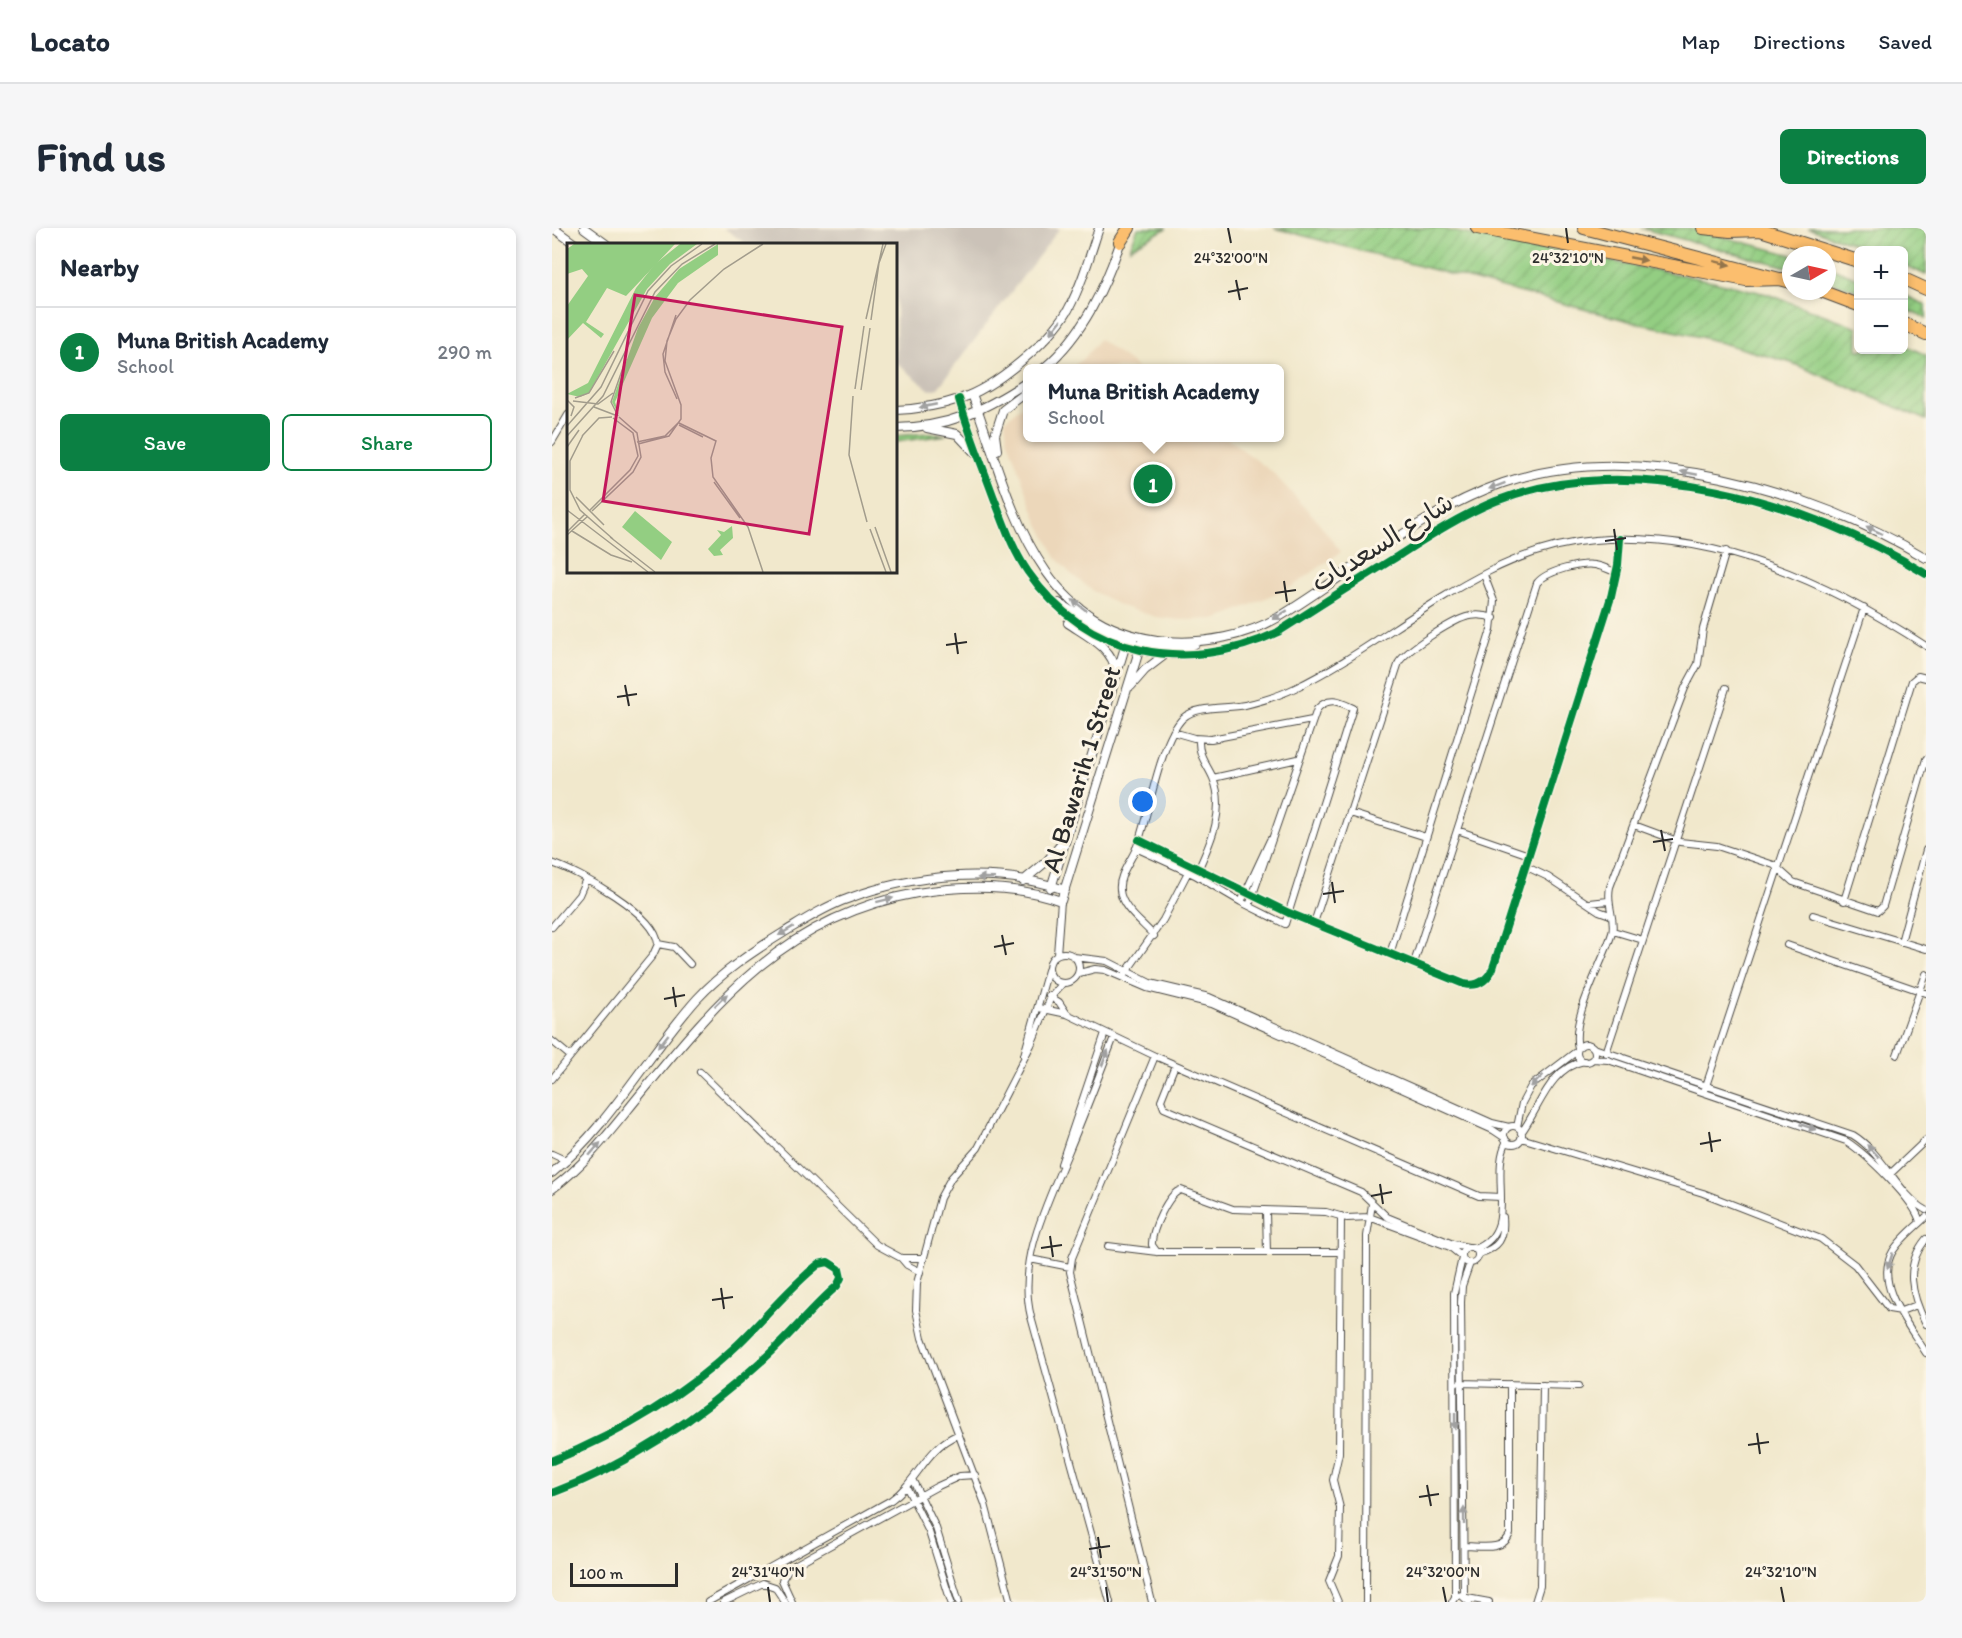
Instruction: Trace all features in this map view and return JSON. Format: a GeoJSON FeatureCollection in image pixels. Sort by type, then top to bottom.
{"type":"FeatureCollection","features":[{"type":"Feature","properties":{"kind":"highway"},"geometry":{"type":"LineString","coordinates":[[1120,242],[1127,228]]}},
{"type":"Feature","properties":{"kind":"highway"},"geometry":{"type":"LineString","coordinates":[[1477,228],[1746,280],[1782,280]]}},
{"type":"Feature","properties":{"kind":"highway"},"geometry":{"type":"LineString","coordinates":[[1584,228],[1782,279]]}},
{"type":"Feature","properties":{"kind":"highway"},"geometry":{"type":"LineString","coordinates":[[1702,228],[1730,231],[1758,229],[1854,260]]}},
{"type":"Feature","properties":{"kind":"highway"},"geometry":{"type":"LineString","coordinates":[[1908,281],[1926,289]]}},
{"type":"Feature","properties":{"kind":"highway"},"geometry":{"type":"LineString","coordinates":[[1836,297],[1854,303]]}},
{"type":"Feature","properties":{"kind":"highway"},"geometry":{"type":"LineString","coordinates":[[1908,326],[1926,334]]}},
{"type":"Feature","properties":{"kind":"street"},"geometry":{"type":"LineString","coordinates":[[553,228],[574,243]]}},
{"type":"Feature","properties":{"kind":"street"},"geometry":{"type":"LineString","coordinates":[[584,228],[605,243]]}},
{"type":"Feature","properties":{"kind":"street"},"geometry":{"type":"LineString","coordinates":[[897,410],[959,399],[972,394],[1025,358],[1058,325],[1083,276],[1099,228]]}},
{"type":"Feature","properties":{"kind":"street"},"geometry":{"type":"LineString","coordinates":[[1049,364],[1064,350],[1089,315],[1120,242]]}},
{"type":"Feature","properties":{"kind":"street"},"geometry":{"type":"LineString","coordinates":[[914,427],[979,412],[1023,384]]}},
{"type":"Feature","properties":{"kind":"street","name":"شارع السعديات"},"geometry":{"type":"LineString","coordinates":[[972,394],[1024,537],[1054,583],[1088,612],[1128,641],[1166,654],[1223,652],[1261,640],[1468,513],[1528,490],[1574,482],[1657,482],[1733,495],[1814,519],[1869,542],[1926,574]]}},
{"type":"Feature","properties":{"kind":"street"},"geometry":{"type":"LineString","coordinates":[[1005,484],[995,435],[1005,407],[1023,395]]}},
{"type":"Feature","properties":{"kind":"street","name":"شارع السعديات"},"geometry":{"type":"LineString","coordinates":[[959,399],[1012,544],[1042,592],[1087,629],[1141,644],[1179,649],[1266,624],[1436,514],[1474,495],[1526,476],[1571,468],[1653,467],[1776,492],[1809,502],[1867,526],[1926,558]]}},
{"type":"Feature","properties":{"kind":"street"},"geometry":{"type":"LineString","coordinates":[[552,442],[567,417]]}},
{"type":"Feature","properties":{"kind":"street"},"geometry":{"type":"LineString","coordinates":[[897,428],[949,430],[957,434],[978,455]]}},
{"type":"Feature","properties":{"kind":"street"},"geometry":{"type":"LineString","coordinates":[[1139,840],[1289,913],[1390,954],[1468,985],[1476,985],[1487,979],[1493,968],[1617,573],[1620,539]]}},
{"type":"Feature","properties":{"kind":"street"},"geometry":{"type":"LineString","coordinates":[[1154,936],[1127,906],[1120,894],[1121,880],[1139,840],[1173,732],[1185,717],[1192,712],[1258,701],[1312,680],[1484,575],[1515,559],[1548,547],[1582,541],[1620,539],[1685,543],[1726,551],[1794,575],[1864,608],[1926,646]]}},
{"type":"Feature","properties":{"kind":"street"},"geometry":{"type":"LineString","coordinates":[[1584,1061],[1579,1058],[1578,1028],[1598,964],[1613,931],[1608,901],[1612,881],[1685,688],[1698,663],[1703,629],[1726,551]]}},
{"type":"Feature","properties":{"kind":"street"},"geometry":{"type":"LineString","coordinates":[[1414,963],[1537,583],[1545,576],[1585,566],[1599,566],[1617,573]]}},
{"type":"Feature","properties":{"kind":"street"},"geometry":{"type":"LineString","coordinates":[[1390,954],[1494,618],[1493,594],[1484,575]]}},
{"type":"Feature","properties":{"kind":"street"},"geometry":{"type":"LineString","coordinates":[[1042,592],[1056,612],[1107,651],[1114,664],[1114,682]]}},
{"type":"Feature","properties":{"kind":"street"},"geometry":{"type":"LineString","coordinates":[[1705,1089],[1864,608]]}},
{"type":"Feature","properties":{"kind":"street"},"geometry":{"type":"LineString","coordinates":[[1314,923],[1402,659],[1458,620],[1476,615],[1494,618]]}},
{"type":"Feature","properties":{"kind":"street","name":"Al Bawarih 1 Street"},"geometry":{"type":"LineString","coordinates":[[1048,896],[1128,641]]}},
{"type":"Feature","properties":{"kind":"street","name":"Al Bawarih 1 Street"},"geometry":{"type":"LineString","coordinates":[[1061,901],[1141,644]]}},
{"type":"Feature","properties":{"kind":"street"},"geometry":{"type":"LineString","coordinates":[[1128,690],[1145,670],[1166,654]]}},
{"type":"Feature","properties":{"kind":"street"},"geometry":{"type":"LineString","coordinates":[[1844,901],[1912,681],[1918,676],[1926,678]]}},
{"type":"Feature","properties":{"kind":"street"},"geometry":{"type":"LineString","coordinates":[[1606,1053],[1726,688]]}},
{"type":"Feature","properties":{"kind":"street"},"geometry":{"type":"LineString","coordinates":[[1136,848],[1195,875],[1241,902],[1249,906],[1285,924],[1353,708],[1329,701],[1319,706],[1298,759],[1249,906]]}},
{"type":"Feature","properties":{"kind":"street"},"geometry":{"type":"LineString","coordinates":[[1173,732],[1199,739],[1312,720]]}},
{"type":"Feature","properties":{"kind":"street"},"geometry":{"type":"LineString","coordinates":[[1195,875],[1216,820],[1217,792],[1213,778],[1201,757],[1199,739]]}},
{"type":"Feature","properties":{"kind":"street"},"geometry":{"type":"LineString","coordinates":[[1213,778],[1298,759]]}},
{"type":"Feature","properties":{"kind":"street"},"geometry":{"type":"LineString","coordinates":[[1634,825],[1676,841],[1717,846],[1779,869],[1793,882],[1873,911],[1883,906],[1926,759]]}},
{"type":"Feature","properties":{"kind":"street"},"geometry":{"type":"LineString","coordinates":[[1350,813],[1426,837]]}},
{"type":"Feature","properties":{"kind":"street"},"geometry":{"type":"LineString","coordinates":[[1457,830],[1529,855]]}},
{"type":"Feature","properties":{"kind":"street"},"geometry":{"type":"LineString","coordinates":[[1023,880],[1047,861],[1067,838]]}},
{"type":"Feature","properties":{"kind":"street"},"geometry":{"type":"LineString","coordinates":[[1241,902],[1273,838]]}},
{"type":"Feature","properties":{"kind":"street"},"geometry":{"type":"LineString","coordinates":[[1901,942],[1926,850]]}},
{"type":"Feature","properties":{"kind":"street"},"geometry":{"type":"LineString","coordinates":[[552,863],[586,879],[619,900],[656,933],[658,944],[653,955],[552,1079]]}},
{"type":"Feature","properties":{"kind":"street"},"geometry":{"type":"LineString","coordinates":[[1525,866],[1548,876],[1610,915]]}},
{"type":"Feature","properties":{"kind":"street"},"geometry":{"type":"LineString","coordinates":[[1125,974],[1154,936],[1188,872]]}},
{"type":"Feature","properties":{"kind":"street"},"geometry":{"type":"LineString","coordinates":[[552,1173],[567,1161],[716,980],[757,949],[829,907],[887,885],[954,877],[1023,880],[1065,890]]}},
{"type":"Feature","properties":{"kind":"street"},"geometry":{"type":"LineString","coordinates":[[552,927],[579,895],[586,879]]}},
{"type":"Feature","properties":{"kind":"street"},"geometry":{"type":"LineString","coordinates":[[552,1189],[583,1162],[714,1006],[766,960],[839,915],[895,897],[978,888],[1009,889],[1048,896],[1061,901],[1057,954]]}},
{"type":"Feature","properties":{"kind":"street"},"geometry":{"type":"LineString","coordinates":[[1590,903],[1608,901]]}},
{"type":"Feature","properties":{"kind":"street"},"geometry":{"type":"LineString","coordinates":[[1813,915],[1926,949]]}},
{"type":"Feature","properties":{"kind":"street"},"geometry":{"type":"LineString","coordinates":[[1613,931],[1643,940]]}},
{"type":"Feature","properties":{"kind":"street"},"geometry":{"type":"LineString","coordinates":[[658,944],[674,947],[690,964]]}},
{"type":"Feature","properties":{"kind":"street"},"geometry":{"type":"LineString","coordinates":[[1787,945],[1923,993]]}},
{"type":"Feature","properties":{"kind":"street"},"geometry":{"type":"LineString","coordinates":[[757,949],[766,960]]}},
{"type":"Feature","properties":{"kind":"street"},"geometry":{"type":"LineString","coordinates":[[1011,1602],[986,1504],[957,1435],[919,1328],[916,1301],[920,1271],[943,1191],[978,1148],[1024,1055],[1042,1009],[1043,993],[1051,960],[1057,954],[1066,953],[1074,957],[1100,959],[1125,974]]}},
{"type":"Feature","properties":{"kind":"street"},"geometry":{"type":"LineString","coordinates":[[1042,1009],[1062,984],[1074,980],[1079,973],[1079,964],[1074,957]]}},
{"type":"Feature","properties":{"kind":"street"},"geometry":{"type":"LineString","coordinates":[[1048,969],[1051,977],[1062,984]]}},
{"type":"Feature","properties":{"kind":"street"},"geometry":{"type":"LineString","coordinates":[[1079,973],[1100,969],[1125,974],[1150,983],[1195,992],[1357,1066],[1492,1123],[1697,1191],[1811,1235],[1847,1258],[1889,1309],[1901,1311],[1917,1305]]}},
{"type":"Feature","properties":{"kind":"street"},"geometry":{"type":"LineString","coordinates":[[1897,1055],[1923,993],[1926,974]]}},
{"type":"Feature","properties":{"kind":"street"},"geometry":{"type":"LineString","coordinates":[[1043,993],[1052,997],[1067,1014]]}},
{"type":"Feature","properties":{"kind":"street"},"geometry":{"type":"LineString","coordinates":[[1042,1009],[1067,1014],[1155,1056],[1479,1196],[1490,1199],[1501,1197]]}},
{"type":"Feature","properties":{"kind":"street"},"geometry":{"type":"LineString","coordinates":[[1105,1033],[1030,1259],[1027,1278],[1029,1308],[1110,1602]]}},
{"type":"Feature","properties":{"kind":"street"},"geometry":{"type":"LineString","coordinates":[[1072,1135],[1114,1037]]}},
{"type":"Feature","properties":{"kind":"street"},"geometry":{"type":"LineString","coordinates":[[552,1041],[570,1056]]}},
{"type":"Feature","properties":{"kind":"street"},"geometry":{"type":"LineString","coordinates":[[1357,1066],[1516,1143],[1522,1103],[1531,1086],[1586,1043],[1606,1053],[1828,1134],[1854,1146],[1926,1210]]}},
{"type":"Feature","properties":{"kind":"street"},"geometry":{"type":"LineString","coordinates":[[1593,1059],[1596,1054],[1594,1048]]}},
{"type":"Feature","properties":{"kind":"street"},"geometry":{"type":"LineString","coordinates":[[1152,1602],[1071,1283],[1070,1267],[1155,1056]]}},
{"type":"Feature","properties":{"kind":"street"},"geometry":{"type":"LineString","coordinates":[[1489,1602],[1467,1598],[1453,1599],[1455,1286],[1464,1249],[1474,1250],[1490,1240],[1496,1232],[1501,1207],[1500,1161],[1506,1140],[1504,1133],[1517,1131],[1552,1082],[1568,1067],[1593,1059],[1608,1060],[1670,1077]]}},
{"type":"Feature","properties":{"kind":"street"},"geometry":{"type":"LineString","coordinates":[[1176,1065],[1161,1100],[1164,1108],[1361,1192],[1387,1216],[1453,1244],[1474,1250]]}},
{"type":"Feature","properties":{"kind":"street"},"geometry":{"type":"LineString","coordinates":[[700,1072],[872,1241],[901,1258],[910,1268],[920,1271]]}},
{"type":"Feature","properties":{"kind":"street"},"geometry":{"type":"LineString","coordinates":[[1085,1088],[1092,1091]]}},
{"type":"Feature","properties":{"kind":"street"},"geometry":{"type":"LineString","coordinates":[[1705,1089],[1830,1126],[1862,1140],[1923,1219],[1899,1243],[1888,1262],[1887,1282],[1926,1353]]}},
{"type":"Feature","properties":{"kind":"street"},"geometry":{"type":"LineString","coordinates":[[1828,1134],[1830,1126]]}},
{"type":"Feature","properties":{"kind":"street"},"geometry":{"type":"LineString","coordinates":[[1889,1175],[1926,1140]]}},
{"type":"Feature","properties":{"kind":"street"},"geometry":{"type":"LineString","coordinates":[[552,1154],[567,1161]]}},
{"type":"Feature","properties":{"kind":"street"},"geometry":{"type":"LineString","coordinates":[[1157,1252],[1151,1239],[1170,1196],[1175,1192],[1185,1191],[1233,1209],[1266,1212],[1326,1212],[1341,1216],[1369,1217],[1450,1247],[1470,1263]]}},
{"type":"Feature","properties":{"kind":"street"},"geometry":{"type":"LineString","coordinates":[[1366,1602],[1369,1217],[1372,1204]]}},
{"type":"Feature","properties":{"kind":"street"},"geometry":{"type":"LineString","coordinates":[[1266,1212],[1268,1252]]}},
{"type":"Feature","properties":{"kind":"street"},"geometry":{"type":"LineString","coordinates":[[1338,1602],[1329,1581],[1339,1556],[1340,1508],[1333,1480],[1339,1453],[1341,1216]]}},
{"type":"Feature","properties":{"kind":"street"},"geometry":{"type":"LineString","coordinates":[[1926,1239],[1912,1265],[1911,1285],[1926,1324]]}},
{"type":"Feature","properties":{"kind":"street"},"geometry":{"type":"LineString","coordinates":[[1108,1246],[1157,1252],[1340,1252]]}},
{"type":"Feature","properties":{"kind":"street"},"geometry":{"type":"LineString","coordinates":[[1467,1598],[1464,1546],[1461,1294],[1470,1263],[1476,1260],[1474,1250]]}},
{"type":"Feature","properties":{"kind":"street"},"geometry":{"type":"LineString","coordinates":[[901,1258],[923,1258]]}},
{"type":"Feature","properties":{"kind":"street"},"geometry":{"type":"LineString","coordinates":[[1030,1259],[1070,1267]]}},
{"type":"Feature","properties":{"kind":"street"},"geometry":{"type":"LineString","coordinates":[[552,1461],[623,1429],[685,1389],[730,1352],[819,1264],[828,1262],[839,1269],[841,1278],[837,1286],[771,1353],[705,1410],[634,1455],[552,1493]]}},
{"type":"Feature","properties":{"kind":"street"},"geometry":{"type":"LineString","coordinates":[[1455,1383],[1580,1386]]}},
{"type":"Feature","properties":{"kind":"street"},"geometry":{"type":"LineString","coordinates":[[1464,1546],[1497,1546],[1504,1543],[1510,1534],[1510,1384]]}},
{"type":"Feature","properties":{"kind":"street"},"geometry":{"type":"LineString","coordinates":[[1535,1602],[1540,1586],[1543,1385]]}},
{"type":"Feature","properties":{"kind":"street"},"geometry":{"type":"LineString","coordinates":[[708,1602],[869,1514],[907,1488],[931,1452],[957,1435]]}},
{"type":"Feature","properties":{"kind":"street"},"geometry":{"type":"LineString","coordinates":[[792,1602],[782,1581],[786,1570],[920,1495],[957,1477],[975,1475]]}},
{"type":"Feature","properties":{"kind":"street"},"geometry":{"type":"LineString","coordinates":[[913,1481],[942,1544],[959,1602]]}},
{"type":"Feature","properties":{"kind":"street"},"geometry":{"type":"LineString","coordinates":[[907,1488],[932,1538],[951,1602]]}},
{"type":"Feature","properties":{"kind":"street"},"geometry":{"type":"LineString","coordinates":[[727,1601],[759,1584],[767,1584],[775,1587],[785,1602]]}},
{"type":"Feature","properties":{"kind":"shaded area"},"geometry":{"type":"Polygon","coordinates":[[[724,228],[1060,228],[938,388],[930,390],[897,363],[897,243],[745,243],[724,228]]]}},
{"type":"Feature","properties":{"kind":"shaded area"},"geometry":{"type":"Polygon","coordinates":[[[1099,339],[1133,364],[1077,364],[1099,339]]]}},
{"type":"Feature","properties":{"kind":"shaded area"},"geometry":{"type":"Polygon","coordinates":[[[1023,405],[1023,442],[1232,442],[1271,471],[1316,519],[1341,552],[1293,586],[1218,619],[1181,620],[1156,617],[1121,606],[1093,591],[1070,573],[1056,558],[1037,520],[1007,438],[1005,420],[1023,405]]]}},
{"type":"Feature","properties":{"kind":"green space"},"geometry":{"type":"Polygon","coordinates":[[[1138,228],[1167,228],[1130,248],[1138,228]]]}},
{"type":"Feature","properties":{"kind":"green space"},"geometry":{"type":"Polygon","coordinates":[[[1274,228],[1436,228],[1713,281],[1767,294],[1854,326],[1854,354],[1908,354],[1908,347],[1926,355],[1926,420],[1792,363],[1701,337],[1633,322],[1274,228]]]}},
{"type":"Feature","properties":{"kind":"green space"},"geometry":{"type":"Polygon","coordinates":[[[1640,228],[1690,228],[1782,252],[1782,266],[1640,228]]]}},
{"type":"Feature","properties":{"kind":"green space"},"geometry":{"type":"Polygon","coordinates":[[[1808,228],[1926,228],[1926,275],[1908,267],[1908,246],[1859,246],[1808,228]]]}},
{"type":"Feature","properties":{"kind":"green space"},"geometry":{"type":"Polygon","coordinates":[[[1836,269],[1854,276],[1854,290],[1836,283],[1836,269]]]}},
{"type":"Feature","properties":{"kind":"green space"},"geometry":{"type":"Polygon","coordinates":[[[1908,297],[1926,305],[1926,318],[1908,311],[1908,297]]]}},
{"type":"Feature","properties":{"kind":"green space"},"geometry":{"type":"Polygon","coordinates":[[[928,433],[946,435],[897,442],[897,436],[928,433]]]}},
{"type":"Feature","properties":{"kind":"cycle path"},"geometry":{"type":"LineString","coordinates":[[959,399],[1005,526],[1028,572],[1052,601],[1079,623],[1109,640],[1141,650],[1174,654],[1209,653],[1244,645],[1278,632],[1430,535],[1482,507],[1548,486],[1603,480],[1659,482],[1717,491],[1774,505],[1880,548],[1926,574]]}},
{"type":"Feature","properties":{"kind":"cycle path"},"geometry":{"type":"LineString","coordinates":[[1139,840],[1289,913],[1464,984],[1474,985],[1482,982],[1493,968],[1611,597],[1618,565],[1620,539]]}},
{"type":"Feature","properties":{"kind":"cycle path"},"geometry":{"type":"LineString","coordinates":[[552,1461],[602,1439],[649,1413],[693,1383],[734,1348],[797,1283],[819,1264],[828,1262],[839,1269],[841,1278],[837,1286],[775,1349],[692,1418],[639,1452],[582,1481],[552,1493]]}},
{"type":"Feature","properties":{"kind":"place","name":"Muna British Academy"},"geometry":{"type":"Point","coordinates":[1153,484]}}]}
